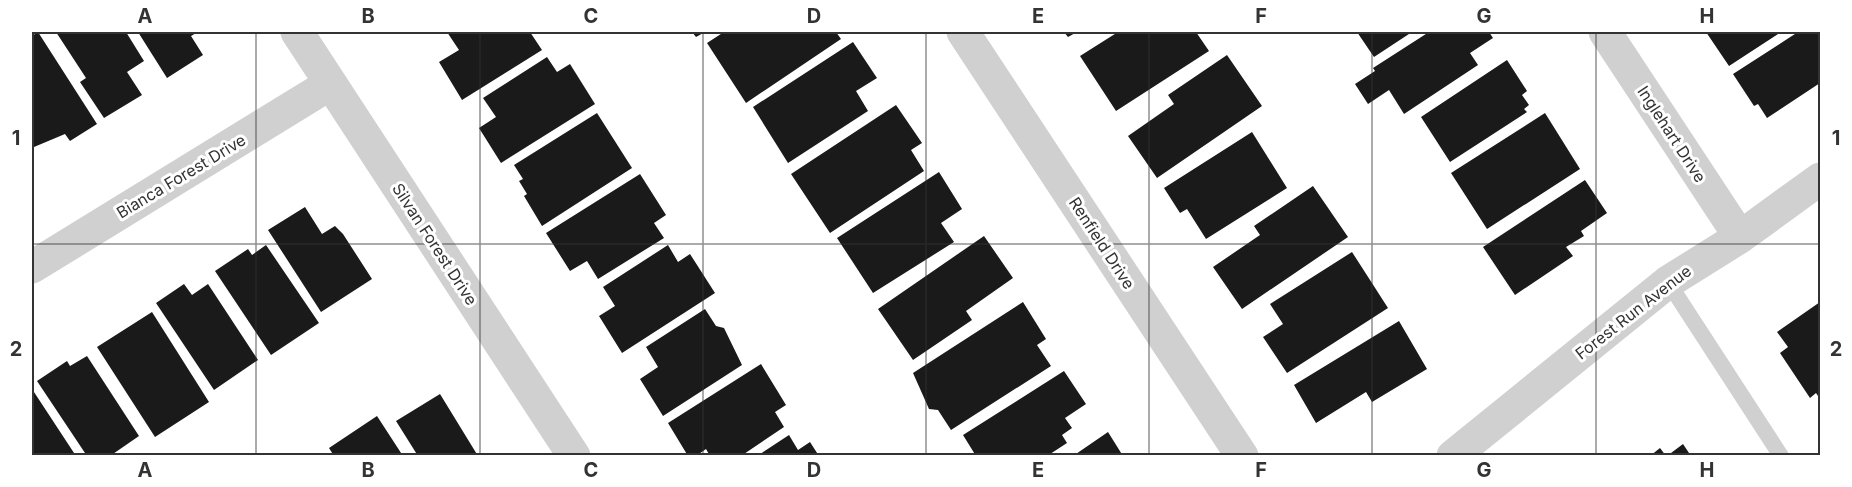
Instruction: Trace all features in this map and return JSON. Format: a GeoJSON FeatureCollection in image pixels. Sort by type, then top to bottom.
{"type":"FeatureCollection","features":[{"type":"Feature","properties":{"kind":"street","name":"Silvan Forest Drive"},"geometry":{"type":"LineString","coordinates":[[297,32],[574,456]]}},
{"type":"Feature","properties":{"kind":"street","name":"Renfield Drive"},"geometry":{"type":"LineString","coordinates":[[963,32],[1242,456]]}},
{"type":"Feature","properties":{"kind":"street","name":"Inglehart Drive"},"geometry":{"type":"LineString","coordinates":[[1605,32],[1740,237]]}},
{"type":"Feature","properties":{"kind":"street","name":"Bianca Forest Drive"},"geometry":{"type":"LineString","coordinates":[[32,267],[330,84]]}},
{"type":"Feature","properties":{"kind":"street","name":"Forest Run Avenue"},"geometry":{"type":"LineString","coordinates":[[1453,456],[1668,282],[1740,237],[1821,179]]}},
{"type":"Feature","properties":{"kind":"lane"},"geometry":{"type":"LineString","coordinates":[[1668,282],[1780,456]]}},
{"type":"Feature","properties":{"kind":"building"},"geometry":{"type":"Polygon","coordinates":[[[38,32],[97,124],[70,141],[65,134],[34,147],[32,143],[32,36],[38,32]]]}},
{"type":"Feature","properties":{"kind":"building"},"geometry":{"type":"Polygon","coordinates":[[[56,32],[126,32],[144,61],[127,72],[142,95],[104,118],[80,82],[86,78],[56,32]]]}},
{"type":"Feature","properties":{"kind":"building"},"geometry":{"type":"Polygon","coordinates":[[[138,32],[198,32],[191,36],[203,55],[167,78],[138,32]]]}},
{"type":"Feature","properties":{"kind":"building"},"geometry":{"type":"Polygon","coordinates":[[[447,32],[530,32],[542,50],[462,100],[439,62],[459,50],[447,32]]]}},
{"type":"Feature","properties":{"kind":"building"},"geometry":{"type":"Polygon","coordinates":[[[692,32],[705,32],[696,37],[692,32]]]}},
{"type":"Feature","properties":{"kind":"building"},"geometry":{"type":"Polygon","coordinates":[[[724,32],[836,32],[841,39],[746,103],[707,43],[724,32]]]}},
{"type":"Feature","properties":{"kind":"building"},"geometry":{"type":"Polygon","coordinates":[[[1064,32],[1077,32],[1068,37],[1064,32]]]}},
{"type":"Feature","properties":{"kind":"building"},"geometry":{"type":"Polygon","coordinates":[[[1118,32],[1196,32],[1209,51],[1116,111],[1080,56],[1118,32]]]}},
{"type":"Feature","properties":{"kind":"building"},"geometry":{"type":"Polygon","coordinates":[[[1357,32],[1412,32],[1374,57],[1357,32]]]}},
{"type":"Feature","properties":{"kind":"building"},"geometry":{"type":"Polygon","coordinates":[[[1429,32],[1489,32],[1493,38],[1470,53],[1478,65],[1404,114],[1389,90],[1368,104],[1355,84],[1375,71],[1373,68],[1429,32]]]}},
{"type":"Feature","properties":{"kind":"building"},"geometry":{"type":"Polygon","coordinates":[[[1706,32],[1781,32],[1729,66],[1706,32]]]}},
{"type":"Feature","properties":{"kind":"building"},"geometry":{"type":"Polygon","coordinates":[[[1798,32],[1820,32],[1820,83],[1767,118],[1758,104],[1754,106],[1733,74],[1798,32]]]}},
{"type":"Feature","properties":{"kind":"building"},"geometry":{"type":"Polygon","coordinates":[[[853,42],[877,78],[856,91],[868,111],[788,163],[753,107],[853,42]]]}},
{"type":"Feature","properties":{"kind":"building"},"geometry":{"type":"Polygon","coordinates":[[[1227,55],[1262,106],[1157,178],[1128,136],[1174,104],[1168,95],[1227,55]]]}},
{"type":"Feature","properties":{"kind":"building"},"geometry":{"type":"Polygon","coordinates":[[[547,57],[557,72],[570,64],[595,104],[501,163],[479,128],[496,117],[483,98],[547,57]]]}},
{"type":"Feature","properties":{"kind":"building"},"geometry":{"type":"Polygon","coordinates":[[[1507,60],[1527,91],[1522,95],[1529,105],[1524,109],[1527,112],[1450,162],[1421,117],[1507,60]]]}},
{"type":"Feature","properties":{"kind":"building"},"geometry":{"type":"Polygon","coordinates":[[[896,105],[922,143],[911,150],[924,171],[830,233],[791,174],[896,105]]]}},
{"type":"Feature","properties":{"kind":"building"},"geometry":{"type":"Polygon","coordinates":[[[597,113],[632,168],[542,226],[524,196],[527,194],[519,181],[523,179],[514,165],[597,113]]]}},
{"type":"Feature","properties":{"kind":"building"},"geometry":{"type":"Polygon","coordinates":[[[1545,113],[1580,169],[1487,229],[1451,173],[1545,113]]]}},
{"type":"Feature","properties":{"kind":"building"},"geometry":{"type":"Polygon","coordinates":[[[1252,132],[1287,188],[1206,239],[1187,209],[1180,213],[1164,188],[1252,132]]]}},
{"type":"Feature","properties":{"kind":"building"},"geometry":{"type":"Polygon","coordinates":[[[939,172],[962,209],[941,223],[954,242],[873,293],[837,238],[939,172]]]}},
{"type":"Feature","properties":{"kind":"building"},"geometry":{"type":"Polygon","coordinates":[[[640,174],[666,215],[654,223],[664,238],[598,279],[587,261],[570,271],[546,233],[640,174]]]}},
{"type":"Feature","properties":{"kind":"building"},"geometry":{"type":"Polygon","coordinates":[[[1585,180],[1607,213],[1581,231],[1584,236],[1566,247],[1573,256],[1515,295],[1483,247],[1585,180]]]}},
{"type":"Feature","properties":{"kind":"building"},"geometry":{"type":"Polygon","coordinates":[[[1313,186],[1348,237],[1242,309],[1213,267],[1260,235],[1254,226],[1313,186]]]}},
{"type":"Feature","properties":{"kind":"building"},"geometry":{"type":"Polygon","coordinates":[[[305,207],[322,234],[335,226],[343,234],[372,279],[321,312],[268,230],[305,207]]]}},
{"type":"Feature","properties":{"kind":"building"},"geometry":{"type":"Polygon","coordinates":[[[984,236],[1013,278],[966,311],[972,320],[913,360],[878,309],[984,236]]]}},
{"type":"Feature","properties":{"kind":"building"},"geometry":{"type":"Polygon","coordinates":[[[266,245],[319,323],[271,355],[215,271],[248,249],[252,255],[266,245]]]}},
{"type":"Feature","properties":{"kind":"building"},"geometry":{"type":"Polygon","coordinates":[[[668,245],[678,262],[690,254],[715,293],[622,353],[599,316],[615,306],[603,287],[668,245]]]}},
{"type":"Feature","properties":{"kind":"building"},"geometry":{"type":"Polygon","coordinates":[[[1352,252],[1388,308],[1287,373],[1263,337],[1283,324],[1270,304],[1352,252]]]}},
{"type":"Feature","properties":{"kind":"building"},"geometry":{"type":"Polygon","coordinates":[[[184,284],[192,295],[208,284],[258,360],[214,390],[156,303],[184,284]]]}},
{"type":"Feature","properties":{"kind":"building"},"geometry":{"type":"Polygon","coordinates":[[[1023,302],[1046,339],[1037,345],[1051,366],[951,430],[938,410],[929,409],[913,373],[1023,302]]]}},
{"type":"Feature","properties":{"kind":"building"},"geometry":{"type":"Polygon","coordinates":[[[1820,302],[1820,399],[1816,393],[1810,398],[1780,353],[1788,347],[1777,332],[1820,302]]]}},
{"type":"Feature","properties":{"kind":"building"},"geometry":{"type":"Polygon","coordinates":[[[705,309],[716,326],[724,328],[742,365],[663,416],[640,379],[658,367],[646,347],[705,309]]]}},
{"type":"Feature","properties":{"kind":"building"},"geometry":{"type":"Polygon","coordinates":[[[152,312],[209,402],[155,437],[97,347],[152,312]]]}},
{"type":"Feature","properties":{"kind":"building"},"geometry":{"type":"Polygon","coordinates":[[[1399,321],[1427,369],[1372,402],[1366,392],[1316,423],[1294,385],[1399,321]]]}},
{"type":"Feature","properties":{"kind":"building"},"geometry":{"type":"Polygon","coordinates":[[[87,356],[139,436],[110,456],[87,456],[37,381],[67,361],[70,366],[87,356]]]}},
{"type":"Feature","properties":{"kind":"building"},"geometry":{"type":"Polygon","coordinates":[[[761,364],[786,405],[775,412],[784,427],[741,456],[710,456],[706,449],[696,456],[688,456],[668,423],[761,364]]]}},
{"type":"Feature","properties":{"kind":"building"},"geometry":{"type":"Polygon","coordinates":[[[1064,371],[1086,404],[1065,418],[1072,428],[1062,435],[1067,443],[1047,456],[976,456],[963,435],[1064,371]]]}},
{"type":"Feature","properties":{"kind":"building"},"geometry":{"type":"Polygon","coordinates":[[[32,389],[76,456],[32,456],[32,389]]]}},
{"type":"Feature","properties":{"kind":"building"},"geometry":{"type":"Polygon","coordinates":[[[440,394],[478,456],[418,456],[396,421],[440,394]]]}},
{"type":"Feature","properties":{"kind":"building"},"geometry":{"type":"Polygon","coordinates":[[[377,416],[403,456],[334,456],[329,448],[377,416]]]}},
{"type":"Feature","properties":{"kind":"building"},"geometry":{"type":"Polygon","coordinates":[[[1108,432],[1123,456],[1073,456],[1108,432]]]}},
{"type":"Feature","properties":{"kind":"building"},"geometry":{"type":"Polygon","coordinates":[[[789,435],[798,450],[810,442],[819,456],[757,456],[789,435]]]}},
{"type":"Feature","properties":{"kind":"building"},"geometry":{"type":"Polygon","coordinates":[[[1683,444],[1691,456],[1667,456],[1683,444]]]}},
{"type":"Feature","properties":{"kind":"building"},"geometry":{"type":"Polygon","coordinates":[[[1660,448],[1666,456],[1650,456],[1660,448]]]}}]}
